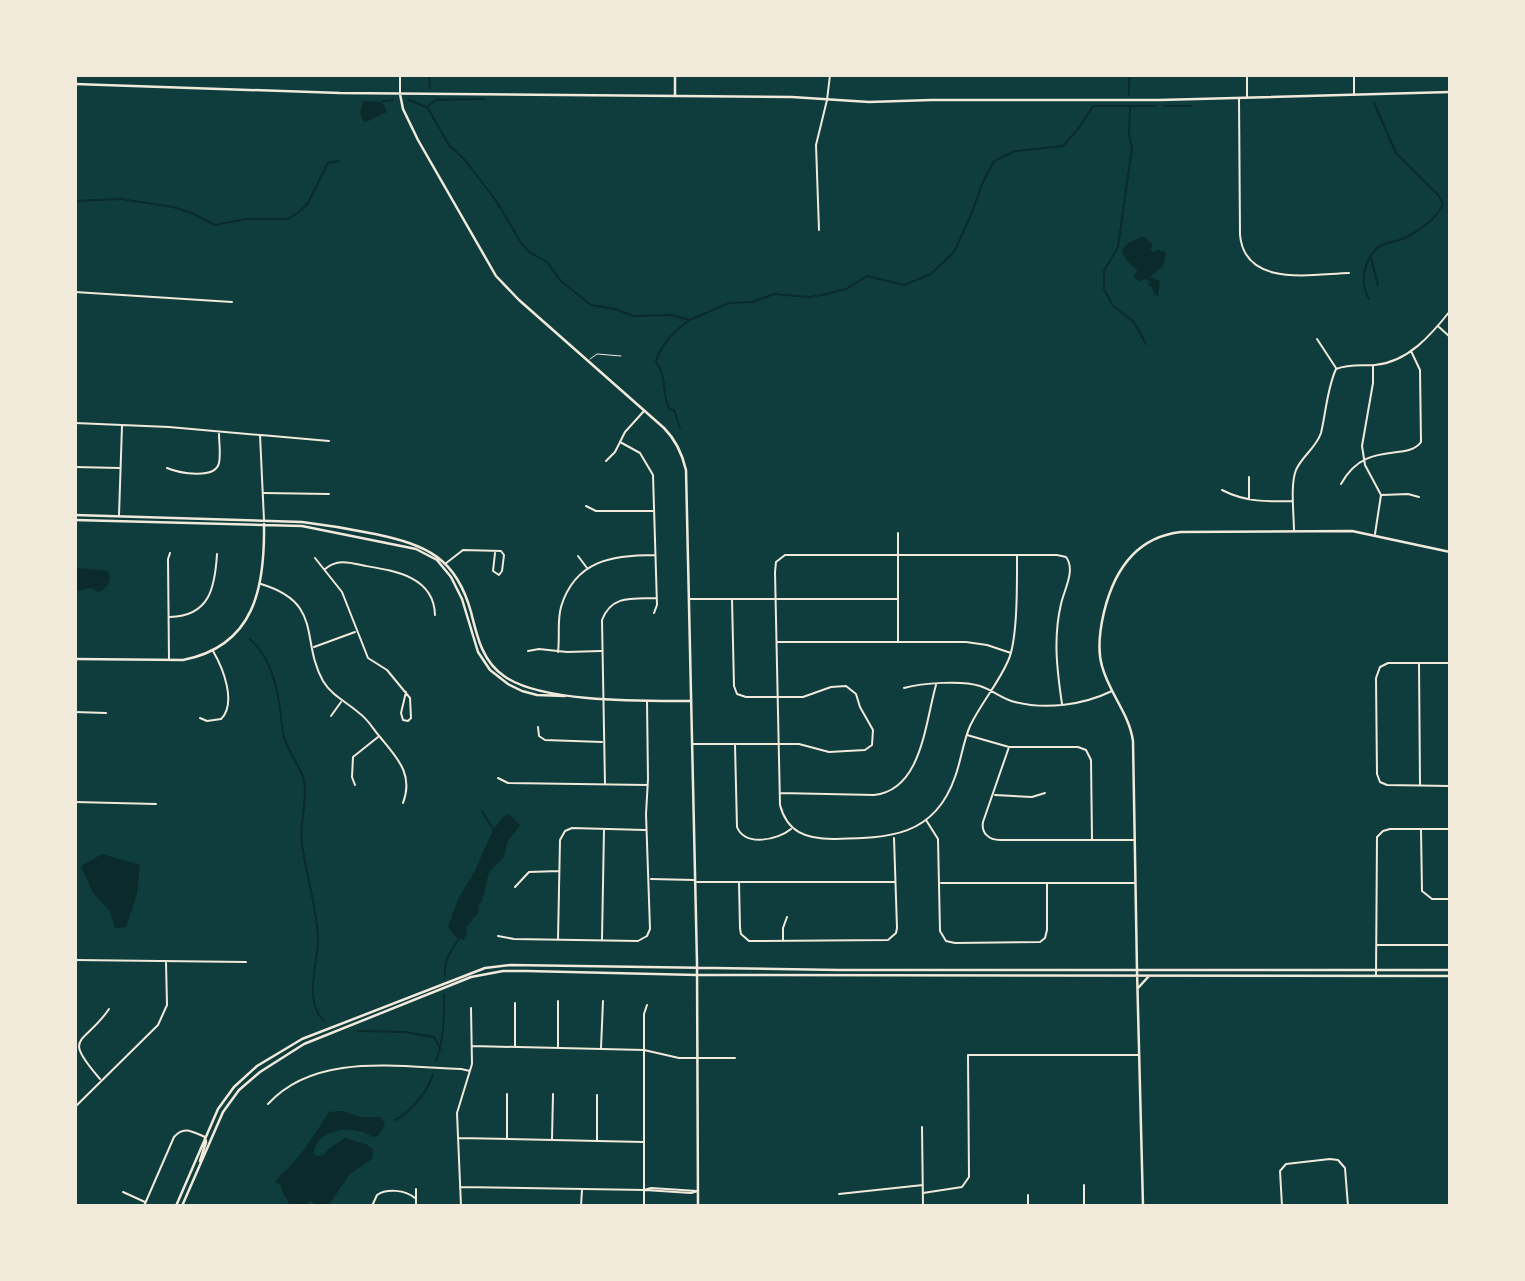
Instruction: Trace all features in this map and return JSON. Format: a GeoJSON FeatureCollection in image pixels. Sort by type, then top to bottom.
{"type":"FeatureCollection","features":[{"type":"Feature","properties":{"kind":"main road"},"geometry":{"type":"LineString","coordinates":[[675,75],[675,96]]}},
{"type":"Feature","properties":{"kind":"main road"},"geometry":{"type":"LineString","coordinates":[[75,84],[400,94],[792,97],[827,100],[1098,101],[1450,92]]}},
{"type":"Feature","properties":{"kind":"main road"},"geometry":{"type":"LineString","coordinates":[[400,94],[403,109],[418,140],[496,276],[519,300],[645,410],[674,440],[686,470],[697,968],[698,1206]]}},
{"type":"Feature","properties":{"kind":"main road"},"geometry":{"type":"LineString","coordinates":[[75,517],[119,516],[264,523]]}},
{"type":"Feature","properties":{"kind":"main road"},"geometry":{"type":"LineString","coordinates":[[75,517],[330,525],[399,539],[426,548],[445,565],[467,597],[479,642],[493,666],[517,684],[533,690],[569,696],[691,701]]}},
{"type":"Feature","properties":{"kind":"main road"},"geometry":{"type":"LineString","coordinates":[[75,659],[169,661],[192,659],[213,651],[242,626],[255,603],[265,559],[264,523]]}},
{"type":"Feature","properties":{"kind":"main road"},"geometry":{"type":"LineString","coordinates":[[1143,1206],[1133,741],[1127,718],[1101,664],[1101,628],[1117,575],[1135,552],[1154,539],[1173,533],[1352,531],[1450,552]]}},
{"type":"Feature","properties":{"kind":"main road"},"geometry":{"type":"LineString","coordinates":[[176,1206],[218,1110],[234,1087],[257,1066],[323,1030],[471,972],[512,965],[1450,970]]}},
{"type":"Feature","properties":{"kind":"main road"},"geometry":{"type":"LineString","coordinates":[[182,1206],[228,1104],[248,1081],[272,1063],[304,1044],[461,981],[503,971],[697,975],[1450,976]]}},
{"type":"Feature","properties":{"kind":"main road"},"geometry":{"type":"LineString","coordinates":[[1138,988],[1149,976]]}},
{"type":"Feature","properties":{"kind":"main road"},"geometry":{"type":"LineString","coordinates":[[200,1164],[199,1157],[206,1142],[205,1137]]}},
{"type":"Feature","properties":{"kind":"street"},"geometry":{"type":"LineString","coordinates":[[400,75],[400,94]]}},
{"type":"Feature","properties":{"kind":"street"},"geometry":{"type":"LineString","coordinates":[[819,230],[817,137],[827,100],[830,75]]}},
{"type":"Feature","properties":{"kind":"street"},"geometry":{"type":"LineString","coordinates":[[1247,75],[1248,98]]}},
{"type":"Feature","properties":{"kind":"street"},"geometry":{"type":"LineString","coordinates":[[1354,75],[1354,95]]}},
{"type":"Feature","properties":{"kind":"street"},"geometry":{"type":"LineString","coordinates":[[1239,98],[1240,234],[1245,253],[1255,264],[1270,273],[1349,273]]}},
{"type":"Feature","properties":{"kind":"street"},"geometry":{"type":"LineString","coordinates":[[75,292],[232,302]]}},
{"type":"Feature","properties":{"kind":"street"},"geometry":{"type":"LineString","coordinates":[[1294,531],[1296,469],[1320,435],[1331,380],[1336,369],[1348,365],[1388,362],[1411,351],[1430,336],[1450,311]]}},
{"type":"Feature","properties":{"kind":"street"},"geometry":{"type":"LineString","coordinates":[[1438,327],[1450,337]]}},
{"type":"Feature","properties":{"kind":"street"},"geometry":{"type":"LineString","coordinates":[[1317,339],[1336,369]]}},
{"type":"Feature","properties":{"kind":"street"},"geometry":{"type":"LineString","coordinates":[[1341,484],[1349,470],[1363,460],[1387,451],[1411,450],[1421,442],[1420,370],[1411,351]]}},
{"type":"Feature","properties":{"kind":"street"},"geometry":{"type":"LineString","coordinates":[[1373,365],[1373,383],[1362,446],[1363,460],[1381,495],[1375,536]]}},
{"type":"Feature","properties":{"kind":"street"},"geometry":{"type":"LineString","coordinates":[[607,461],[629,427],[645,410]]}},
{"type":"Feature","properties":{"kind":"street"},"geometry":{"type":"LineString","coordinates":[[75,423],[169,427],[329,441]]}},
{"type":"Feature","properties":{"kind":"street"},"geometry":{"type":"LineString","coordinates":[[119,516],[122,426]]}},
{"type":"Feature","properties":{"kind":"street"},"geometry":{"type":"LineString","coordinates":[[167,468],[197,472],[214,470],[219,462],[219,432]]}},
{"type":"Feature","properties":{"kind":"street"},"geometry":{"type":"LineString","coordinates":[[260,435],[264,523]]}},
{"type":"Feature","properties":{"kind":"street"},"geometry":{"type":"LineString","coordinates":[[621,442],[640,453],[651,469],[654,482],[657,598],[654,613]]}},
{"type":"Feature","properties":{"kind":"street"},"geometry":{"type":"LineString","coordinates":[[75,467],[120,468]]}},
{"type":"Feature","properties":{"kind":"street"},"geometry":{"type":"LineString","coordinates":[[1249,477],[1249,500]]}},
{"type":"Feature","properties":{"kind":"street"},"geometry":{"type":"LineString","coordinates":[[1222,490],[1249,500],[1294,501]]}},
{"type":"Feature","properties":{"kind":"street"},"geometry":{"type":"LineString","coordinates":[[263,493],[329,494]]}},
{"type":"Feature","properties":{"kind":"street"},"geometry":{"type":"LineString","coordinates":[[1381,495],[1408,494],[1419,497]]}},
{"type":"Feature","properties":{"kind":"street"},"geometry":{"type":"LineString","coordinates":[[586,506],[596,511],[655,512]]}},
{"type":"Feature","properties":{"kind":"street"},"geometry":{"type":"LineString","coordinates":[[898,533],[898,642]]}},
{"type":"Feature","properties":{"kind":"street"},"geometry":{"type":"LineString","coordinates":[[445,565],[463,551],[501,551],[504,555],[499,575],[493,571],[495,553]]}},
{"type":"Feature","properties":{"kind":"street"},"geometry":{"type":"LineString","coordinates":[[169,661],[170,553]]}},
{"type":"Feature","properties":{"kind":"street"},"geometry":{"type":"LineString","coordinates":[[169,617],[196,610],[209,597],[215,583],[217,554]]}},
{"type":"Feature","properties":{"kind":"street"},"geometry":{"type":"LineString","coordinates":[[558,652],[561,608],[573,583],[587,569],[611,557],[656,555]]}},
{"type":"Feature","properties":{"kind":"street"},"geometry":{"type":"LineString","coordinates":[[1017,555],[1016,604],[1008,663],[967,735],[948,795],[926,820],[894,836],[822,839],[802,835],[792,828],[783,816],[780,793],[775,566],[778,559],[785,555],[898,555],[1017,555],[1058,555],[1066,557],[1070,562],[1070,571],[1060,607],[1056,641],[1056,664],[1062,704]]}},
{"type":"Feature","properties":{"kind":"street"},"geometry":{"type":"LineString","coordinates":[[578,556],[587,569]]}},
{"type":"Feature","properties":{"kind":"street"},"geometry":{"type":"LineString","coordinates":[[315,558],[342,593],[368,658],[387,670],[406,692],[410,698],[411,718],[408,721],[401,716],[406,692]]}},
{"type":"Feature","properties":{"kind":"street"},"geometry":{"type":"LineString","coordinates":[[325,569],[333,563],[344,561],[391,570],[410,577],[429,593],[435,607],[435,615]]}},
{"type":"Feature","properties":{"kind":"street"},"geometry":{"type":"LineString","coordinates":[[260,584],[279,590],[294,602],[307,623],[324,682],[341,701],[365,717],[406,773],[403,803]]}},
{"type":"Feature","properties":{"kind":"street"},"geometry":{"type":"LineString","coordinates":[[604,784],[602,620],[612,604],[623,599],[657,598]]}},
{"type":"Feature","properties":{"kind":"street"},"geometry":{"type":"LineString","coordinates":[[688,599],[898,599]]}},
{"type":"Feature","properties":{"kind":"street"},"geometry":{"type":"LineString","coordinates":[[692,744],[799,744],[829,752],[860,751],[872,745],[874,736],[856,694],[846,686],[831,687],[803,697],[746,697],[735,690],[732,599]]}},
{"type":"Feature","properties":{"kind":"street"},"geometry":{"type":"LineString","coordinates":[[313,647],[356,632]]}},
{"type":"Feature","properties":{"kind":"street"},"geometry":{"type":"LineString","coordinates":[[776,642],[972,642],[1011,653]]}},
{"type":"Feature","properties":{"kind":"street"},"geometry":{"type":"LineString","coordinates":[[528,651],[539,649],[602,652]]}},
{"type":"Feature","properties":{"kind":"street"},"geometry":{"type":"LineString","coordinates":[[200,718],[207,721],[221,719],[228,709],[227,681],[213,651]]}},
{"type":"Feature","properties":{"kind":"street"},"geometry":{"type":"LineString","coordinates":[[1450,663],[1388,663],[1380,667],[1377,774],[1380,782],[1387,785],[1450,786]]}},
{"type":"Feature","properties":{"kind":"street"},"geometry":{"type":"LineString","coordinates":[[1419,663],[1420,785]]}},
{"type":"Feature","properties":{"kind":"street"},"geometry":{"type":"LineString","coordinates":[[904,688],[916,685],[972,684],[1023,704],[1088,701],[1112,691]]}},
{"type":"Feature","properties":{"kind":"street"},"geometry":{"type":"LineString","coordinates":[[780,793],[874,795],[888,792],[900,785],[909,776],[915,763],[936,685]]}},
{"type":"Feature","properties":{"kind":"street"},"geometry":{"type":"LineString","coordinates":[[498,936],[514,939],[638,942],[647,936],[650,929],[647,700]]}},
{"type":"Feature","properties":{"kind":"street"},"geometry":{"type":"LineString","coordinates":[[331,716],[341,701]]}},
{"type":"Feature","properties":{"kind":"street"},"geometry":{"type":"LineString","coordinates":[[75,712],[106,713]]}},
{"type":"Feature","properties":{"kind":"street"},"geometry":{"type":"LineString","coordinates":[[538,727],[539,736],[545,740],[603,742]]}},
{"type":"Feature","properties":{"kind":"street"},"geometry":{"type":"LineString","coordinates":[[967,735],[1009,747],[1078,747],[1088,753],[1091,760],[1092,840]]}},
{"type":"Feature","properties":{"kind":"street"},"geometry":{"type":"LineString","coordinates":[[355,785],[352,778],[353,757],[379,737]]}},
{"type":"Feature","properties":{"kind":"street"},"geometry":{"type":"LineString","coordinates":[[735,744],[739,833],[748,838],[773,838],[780,837],[792,828]]}},
{"type":"Feature","properties":{"kind":"street"},"geometry":{"type":"LineString","coordinates":[[1009,747],[982,827],[990,838],[1135,840]]}},
{"type":"Feature","properties":{"kind":"street"},"geometry":{"type":"LineString","coordinates":[[498,778],[508,783],[648,785]]}},
{"type":"Feature","properties":{"kind":"street"},"geometry":{"type":"LineString","coordinates":[[994,795],[1032,797],[1045,793]]}},
{"type":"Feature","properties":{"kind":"street"},"geometry":{"type":"LineString","coordinates":[[75,802],[156,804]]}},
{"type":"Feature","properties":{"kind":"street"},"geometry":{"type":"LineString","coordinates":[[926,820],[937,835],[941,935],[946,941],[1040,942],[1047,934],[1047,883]]}},
{"type":"Feature","properties":{"kind":"street"},"geometry":{"type":"LineString","coordinates":[[558,940],[560,840],[565,831],[572,828],[647,830]]}},
{"type":"Feature","properties":{"kind":"street"},"geometry":{"type":"LineString","coordinates":[[1421,828],[1422,891],[1432,899],[1450,899]]}},
{"type":"Feature","properties":{"kind":"street"},"geometry":{"type":"LineString","coordinates":[[602,940],[604,829]]}},
{"type":"Feature","properties":{"kind":"street"},"geometry":{"type":"LineString","coordinates":[[1376,976],[1377,838],[1386,830],[1450,829]]}},
{"type":"Feature","properties":{"kind":"street"},"geometry":{"type":"LineString","coordinates":[[738,883],[741,934],[749,941],[888,940],[897,930],[894,836]]}},
{"type":"Feature","properties":{"kind":"street"},"geometry":{"type":"LineString","coordinates":[[515,887],[529,872],[559,871]]}},
{"type":"Feature","properties":{"kind":"street"},"geometry":{"type":"LineString","coordinates":[[649,879],[738,883],[895,883]]}},
{"type":"Feature","properties":{"kind":"street"},"geometry":{"type":"LineString","coordinates":[[940,883],[1135,883]]}},
{"type":"Feature","properties":{"kind":"street"},"geometry":{"type":"LineString","coordinates":[[783,941],[783,928],[787,917]]}},
{"type":"Feature","properties":{"kind":"street"},"geometry":{"type":"LineString","coordinates":[[1376,945],[1450,945]]}},
{"type":"Feature","properties":{"kind":"street"},"geometry":{"type":"LineString","coordinates":[[75,960],[246,962]]}},
{"type":"Feature","properties":{"kind":"street"},"geometry":{"type":"LineString","coordinates":[[75,1107],[152,1033],[164,1016],[167,992],[166,962]]}},
{"type":"Feature","properties":{"kind":"street"},"geometry":{"type":"LineString","coordinates":[[558,1001],[558,1048]]}},
{"type":"Feature","properties":{"kind":"street"},"geometry":{"type":"LineString","coordinates":[[601,1049],[603,1001]]}},
{"type":"Feature","properties":{"kind":"street"},"geometry":{"type":"LineString","coordinates":[[515,1003],[515,1047]]}},
{"type":"Feature","properties":{"kind":"street"},"geometry":{"type":"LineString","coordinates":[[644,1206],[643,1050],[644,1014],[647,1004]]}},
{"type":"Feature","properties":{"kind":"street"},"geometry":{"type":"LineString","coordinates":[[461,1206],[458,1108],[470,1071],[471,1008]]}},
{"type":"Feature","properties":{"kind":"street"},"geometry":{"type":"LineString","coordinates":[[101,1080],[80,1057],[78,1048],[80,1040],[109,1009]]}},
{"type":"Feature","properties":{"kind":"street"},"geometry":{"type":"LineString","coordinates":[[472,1046],[643,1050],[679,1058],[735,1058]]}},
{"type":"Feature","properties":{"kind":"street"},"geometry":{"type":"LineString","coordinates":[[923,1193],[962,1187],[969,1177],[968,1055],[1139,1055]]}},
{"type":"Feature","properties":{"kind":"street"},"geometry":{"type":"LineString","coordinates":[[268,1104],[290,1086],[310,1075],[331,1069],[362,1066],[470,1071]]}},
{"type":"Feature","properties":{"kind":"street"},"geometry":{"type":"LineString","coordinates":[[507,1094],[507,1139]]}},
{"type":"Feature","properties":{"kind":"street"},"geometry":{"type":"LineString","coordinates":[[552,1094],[552,1140]]}},
{"type":"Feature","properties":{"kind":"street"},"geometry":{"type":"LineString","coordinates":[[597,1095],[597,1141]]}},
{"type":"Feature","properties":{"kind":"street"},"geometry":{"type":"LineString","coordinates":[[922,1127],[923,1206]]}},
{"type":"Feature","properties":{"kind":"street"},"geometry":{"type":"LineString","coordinates":[[123,1192],[145,1204],[178,1132],[190,1130],[205,1137]]}},
{"type":"Feature","properties":{"kind":"street"},"geometry":{"type":"LineString","coordinates":[[458,1138],[644,1143]]}},
{"type":"Feature","properties":{"kind":"street"},"geometry":{"type":"LineString","coordinates":[[1282,1206],[1280,1171],[1286,1164],[1330,1159],[1338,1160],[1345,1168],[1348,1206]]}},
{"type":"Feature","properties":{"kind":"street"},"geometry":{"type":"LineString","coordinates":[[839,1194],[923,1185]]}},
{"type":"Feature","properties":{"kind":"street"},"geometry":{"type":"LineString","coordinates":[[1083,1185],[1084,1206]]}},
{"type":"Feature","properties":{"kind":"street"},"geometry":{"type":"LineString","coordinates":[[460,1187],[582,1190],[664,1188],[698,1191]]}},
{"type":"Feature","properties":{"kind":"street"},"geometry":{"type":"LineString","coordinates":[[416,1189],[416,1206]]}},
{"type":"Feature","properties":{"kind":"street"},"geometry":{"type":"LineString","coordinates":[[581,1206],[582,1190]]}},
{"type":"Feature","properties":{"kind":"street"},"geometry":{"type":"LineString","coordinates":[[372,1206],[377,1195],[385,1191],[404,1192],[415,1198]]}},
{"type":"Feature","properties":{"kind":"street"},"geometry":{"type":"LineString","coordinates":[[1028,1195],[1028,1206]]}},
{"type":"Feature","properties":{"kind":"lane"},"geometry":{"type":"LineString","coordinates":[[589,360],[597,355],[621,356]]}},
{"type":"Feature","properties":{"kind":"water"},"geometry":{"type":"Polygon","coordinates":[[[363,101],[382,102],[387,112],[364,123],[360,113],[363,101]]]}},
{"type":"Feature","properties":{"kind":"water"},"geometry":{"type":"Polygon","coordinates":[[[1141,237],[1153,245],[1150,249],[1153,252],[1166,252],[1163,266],[1150,277],[1160,281],[1158,296],[1151,286],[1147,286],[1150,283],[1147,279],[1139,281],[1133,276],[1138,270],[1128,262],[1122,250],[1127,244],[1141,237]]]}},
{"type":"Feature","properties":{"kind":"water"},"geometry":{"type":"Polygon","coordinates":[[[76,568],[108,571],[108,584],[98,592],[92,588],[76,591],[76,568]]]}},
{"type":"Feature","properties":{"kind":"water"},"geometry":{"type":"Polygon","coordinates":[[[509,814],[520,825],[507,843],[504,857],[489,872],[482,901],[478,906],[479,912],[466,927],[464,940],[457,938],[448,927],[458,899],[474,873],[493,830],[504,816],[509,814]]]}},
{"type":"Feature","properties":{"kind":"water"},"geometry":{"type":"Polygon","coordinates":[[[102,854],[140,865],[137,894],[126,927],[115,928],[110,911],[93,893],[81,866],[102,854]]]}},
{"type":"Feature","properties":{"kind":"water"},"geometry":{"type":"Polygon","coordinates":[[[342,1111],[361,1117],[381,1117],[385,1125],[378,1136],[372,1137],[346,1130],[328,1134],[316,1145],[314,1154],[324,1155],[328,1149],[345,1138],[373,1149],[372,1159],[350,1174],[328,1206],[315,1206],[312,1201],[304,1206],[289,1206],[281,1185],[275,1182],[299,1156],[329,1112],[342,1111]]]}},
{"type":"Feature","properties":{"kind":"waterway"},"geometry":{"type":"LineString","coordinates":[[429,75],[430,88]]}},
{"type":"Feature","properties":{"kind":"waterway"},"geometry":{"type":"LineString","coordinates":[[1129,75],[1129,95]]}},
{"type":"Feature","properties":{"kind":"waterway"},"geometry":{"type":"LineString","coordinates":[[428,106],[436,100],[485,99]]}},
{"type":"Feature","properties":{"kind":"waterway"},"geometry":{"type":"LineString","coordinates":[[383,101],[393,100]]}},
{"type":"Feature","properties":{"kind":"waterway"},"geometry":{"type":"LineString","coordinates":[[409,100],[426,107]]}},
{"type":"Feature","properties":{"kind":"waterway"},"geometry":{"type":"LineString","coordinates":[[1369,299],[1364,280],[1366,267],[1376,249],[1420,229],[1436,215],[1443,204],[1439,196],[1396,153],[1374,103]]}},
{"type":"Feature","properties":{"kind":"waterway"},"geometry":{"type":"LineString","coordinates":[[427,107],[449,145],[464,159],[497,202],[521,243],[529,252],[547,262],[561,281],[591,305],[615,309],[633,316],[671,315],[690,320],[729,303],[752,302],[774,294],[809,297],[822,295],[846,289],[867,276],[904,285],[931,274],[954,252],[994,161],[1015,151],[1063,146],[1093,106],[1156,106]]}},
{"type":"Feature","properties":{"kind":"waterway"},"geometry":{"type":"LineString","coordinates":[[1164,106],[1191,106]]}},
{"type":"Feature","properties":{"kind":"waterway"},"geometry":{"type":"LineString","coordinates":[[1130,107],[1129,134],[1132,148],[1118,247],[1104,271],[1104,289],[1113,306],[1134,322],[1146,344]]}},
{"type":"Feature","properties":{"kind":"waterway"},"geometry":{"type":"LineString","coordinates":[[75,201],[121,199],[173,207],[215,225],[246,219],[288,219],[308,203],[328,163],[339,161]]}},
{"type":"Feature","properties":{"kind":"waterway"},"geometry":{"type":"LineString","coordinates":[[1371,258],[1378,285]]}},
{"type":"Feature","properties":{"kind":"waterway"},"geometry":{"type":"LineString","coordinates":[[680,428],[674,410],[669,409],[662,374],[656,362],[669,338],[689,321]]}},
{"type":"Feature","properties":{"kind":"waterway"},"geometry":{"type":"LineString","coordinates":[[250,639],[263,655],[272,674],[284,737],[304,780],[302,844],[318,939],[313,993],[314,1003],[324,1021]]}},
{"type":"Feature","properties":{"kind":"waterway"},"geometry":{"type":"LineString","coordinates":[[482,811],[495,832]]}},
{"type":"Feature","properties":{"kind":"waterway"},"geometry":{"type":"LineString","coordinates":[[445,976],[447,960],[460,937]]}},
{"type":"Feature","properties":{"kind":"waterway"},"geometry":{"type":"LineString","coordinates":[[436,1061],[442,1037],[444,995]]}},
{"type":"Feature","properties":{"kind":"waterway"},"geometry":{"type":"LineString","coordinates":[[358,1031],[405,1032],[434,1037],[441,1050]]}},
{"type":"Feature","properties":{"kind":"waterway"},"geometry":{"type":"LineString","coordinates":[[395,1120],[418,1100],[433,1074]]}}]}
